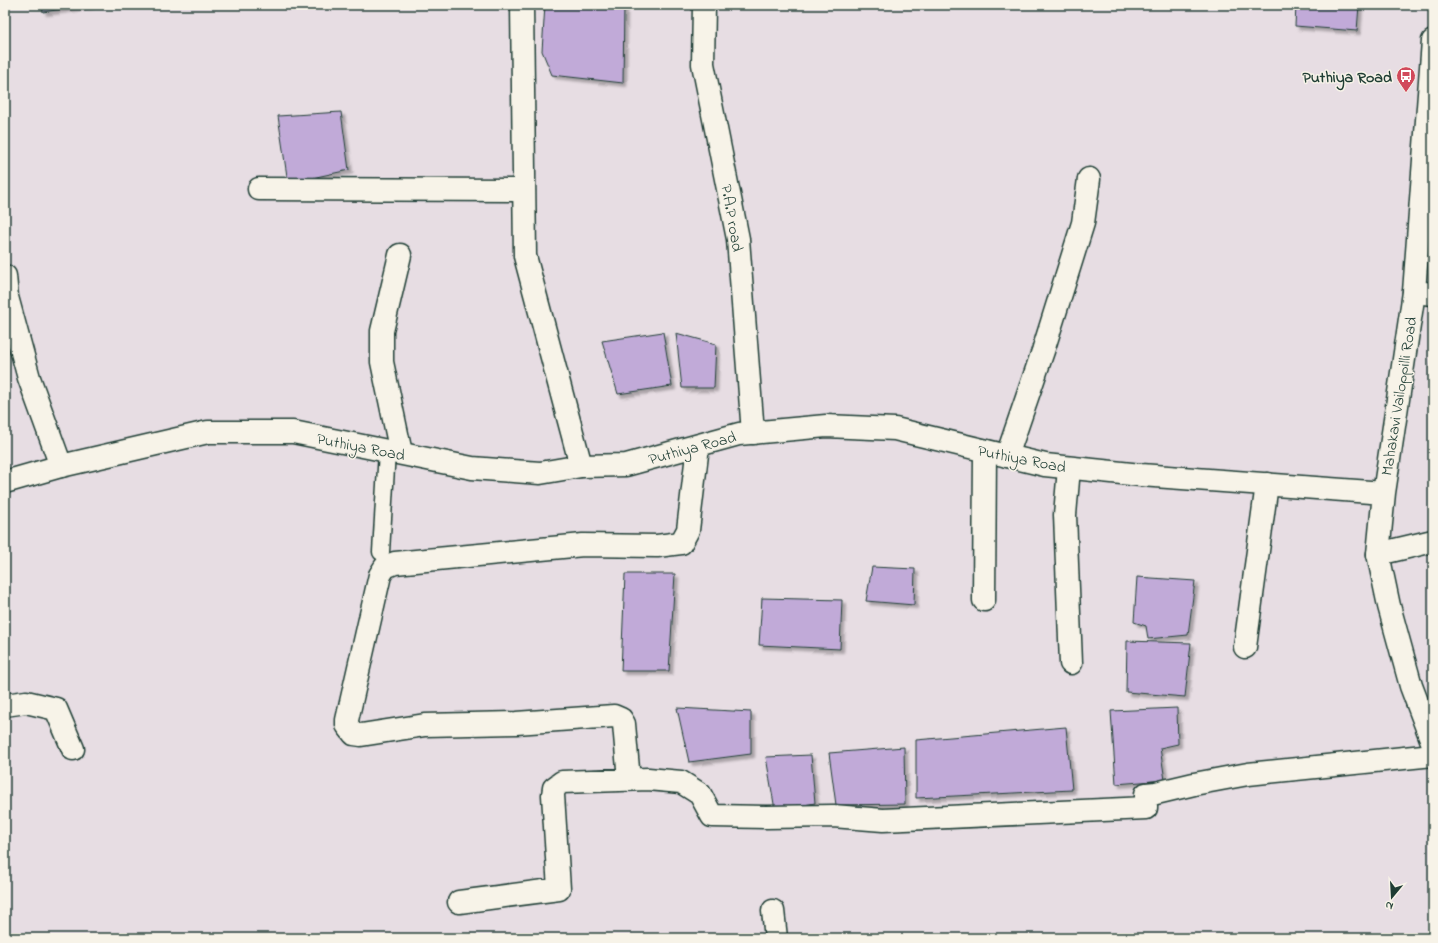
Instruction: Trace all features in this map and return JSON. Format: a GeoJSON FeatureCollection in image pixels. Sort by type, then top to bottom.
{"type":"FeatureCollection","features":[{"type":"Feature","properties":{"kind":"street"},"geometry":{"type":"LineString","coordinates":[[522,5],[525,256],[581,466]]}},
{"type":"Feature","properties":{"kind":"street","name":"P.A.P road"},"geometry":{"type":"LineString","coordinates":[[704,5],[703,64],[738,239],[753,433]]}},
{"type":"Feature","properties":{"kind":"street","name":"Mahakavi Vailoppilli Road"},"geometry":{"type":"LineString","coordinates":[[1433,41],[1424,293],[1384,493],[1378,554],[1389,606],[1411,686],[1433,744]]}},
{"type":"Feature","properties":{"kind":"street"},"geometry":{"type":"LineString","coordinates":[[1007,456],[1044,351],[1084,223],[1089,179]]}},
{"type":"Feature","properties":{"kind":"street"},"geometry":{"type":"LineString","coordinates":[[259,189],[524,190]]}},
{"type":"Feature","properties":{"kind":"street"},"geometry":{"type":"LineString","coordinates":[[394,452],[382,362],[382,331],[400,255]]}},
{"type":"Feature","properties":{"kind":"street"},"geometry":{"type":"LineString","coordinates":[[5,276],[7,297],[29,378],[61,466]]}},
{"type":"Feature","properties":{"kind":"street","name":"Puthiya Road"},"geometry":{"type":"LineString","coordinates":[[5,482],[61,466],[208,432],[293,432],[472,468],[540,473],[581,466],[626,465],[739,434],[826,426],[895,429],[1045,465],[1069,468],[1141,475],[1384,493]]}},
{"type":"Feature","properties":{"kind":"street"},"geometry":{"type":"LineString","coordinates":[[629,780],[624,724],[621,719],[614,716],[516,723],[425,725],[361,735],[354,734],[347,725],[347,720],[380,575],[385,567],[395,563],[583,545],[657,546],[681,543],[688,530],[698,446]]}},
{"type":"Feature","properties":{"kind":"street"},"geometry":{"type":"LineString","coordinates":[[984,600],[985,451]]}},
{"type":"Feature","properties":{"kind":"street"},"geometry":{"type":"LineString","coordinates":[[1069,468],[1066,515],[1071,663]]}},
{"type":"Feature","properties":{"kind":"street"},"geometry":{"type":"LineString","coordinates":[[1245,647],[1268,484]]}},
{"type":"Feature","properties":{"kind":"street"},"geometry":{"type":"LineString","coordinates":[[1378,554],[1433,541]]}},
{"type":"Feature","properties":{"kind":"street"},"geometry":{"type":"LineString","coordinates":[[5,705],[26,702],[56,709],[73,749]]}},
{"type":"Feature","properties":{"kind":"street"},"geometry":{"type":"LineString","coordinates":[[459,902],[559,889],[554,788],[562,782],[648,779],[681,782],[700,794],[712,816],[833,816],[883,820],[1146,808],[1146,794],[1194,784],[1255,774],[1433,755]]}},
{"type":"Feature","properties":{"kind":"street"},"geometry":{"type":"LineString","coordinates":[[773,911],[776,938]]}},
{"type":"Feature","properties":{"kind":"lane"},"geometry":{"type":"LineString","coordinates":[[381,552],[394,452]]}},
{"type":"Feature","properties":{"kind":"building"},"geometry":{"type":"Polygon","coordinates":[[[42,5],[90,5],[43,12],[42,5]]]}},
{"type":"Feature","properties":{"kind":"building"},"geometry":{"type":"Polygon","coordinates":[[[545,5],[624,5],[623,83],[552,75],[542,51],[545,5]]]}},
{"type":"Feature","properties":{"kind":"building"},"geometry":{"type":"Polygon","coordinates":[[[1296,5],[1359,5],[1357,31],[1295,26],[1296,5]]]}},
{"type":"Feature","properties":{"kind":"building"},"geometry":{"type":"Polygon","coordinates":[[[341,112],[349,170],[288,183],[278,116],[341,112]]]}},
{"type":"Feature","properties":{"kind":"building"},"geometry":{"type":"Polygon","coordinates":[[[663,332],[672,386],[618,394],[602,341],[663,332]]]}},
{"type":"Feature","properties":{"kind":"building"},"geometry":{"type":"Polygon","coordinates":[[[676,333],[716,344],[714,388],[682,388],[676,333]]]}},
{"type":"Feature","properties":{"kind":"building"},"geometry":{"type":"Polygon","coordinates":[[[1433,336],[1433,387],[1429,387],[1433,336]]]}},
{"type":"Feature","properties":{"kind":"building"},"geometry":{"type":"Polygon","coordinates":[[[872,567],[915,569],[914,605],[866,601],[872,567]]]}},
{"type":"Feature","properties":{"kind":"building"},"geometry":{"type":"Polygon","coordinates":[[[625,574],[675,574],[669,671],[621,671],[625,574]]]}},
{"type":"Feature","properties":{"kind":"building"},"geometry":{"type":"Polygon","coordinates":[[[1137,577],[1195,581],[1188,635],[1148,639],[1146,626],[1134,622],[1137,577]]]}},
{"type":"Feature","properties":{"kind":"building"},"geometry":{"type":"Polygon","coordinates":[[[762,598],[842,600],[840,649],[759,645],[762,598]]]}},
{"type":"Feature","properties":{"kind":"building"},"geometry":{"type":"Polygon","coordinates":[[[1127,641],[1191,643],[1185,697],[1126,692],[1127,641]]]}},
{"type":"Feature","properties":{"kind":"building"},"geometry":{"type":"Polygon","coordinates":[[[677,708],[751,712],[751,754],[689,762],[677,708]]]}},
{"type":"Feature","properties":{"kind":"building"},"geometry":{"type":"Polygon","coordinates":[[[1177,708],[1178,744],[1160,748],[1165,780],[1116,784],[1111,711],[1177,708]]]}},
{"type":"Feature","properties":{"kind":"building"},"geometry":{"type":"Polygon","coordinates":[[[1066,727],[1072,790],[916,798],[916,740],[1066,727]]]}},
{"type":"Feature","properties":{"kind":"building"},"geometry":{"type":"Polygon","coordinates":[[[904,747],[905,804],[836,805],[829,753],[904,747]]]}},
{"type":"Feature","properties":{"kind":"building"},"geometry":{"type":"Polygon","coordinates":[[[811,755],[815,803],[775,810],[766,757],[811,755]]]}},
{"type":"Feature","properties":{"kind":"place","name":"Puthiya Road"},"geometry":{"type":"Point","coordinates":[1406,93]}}]}
